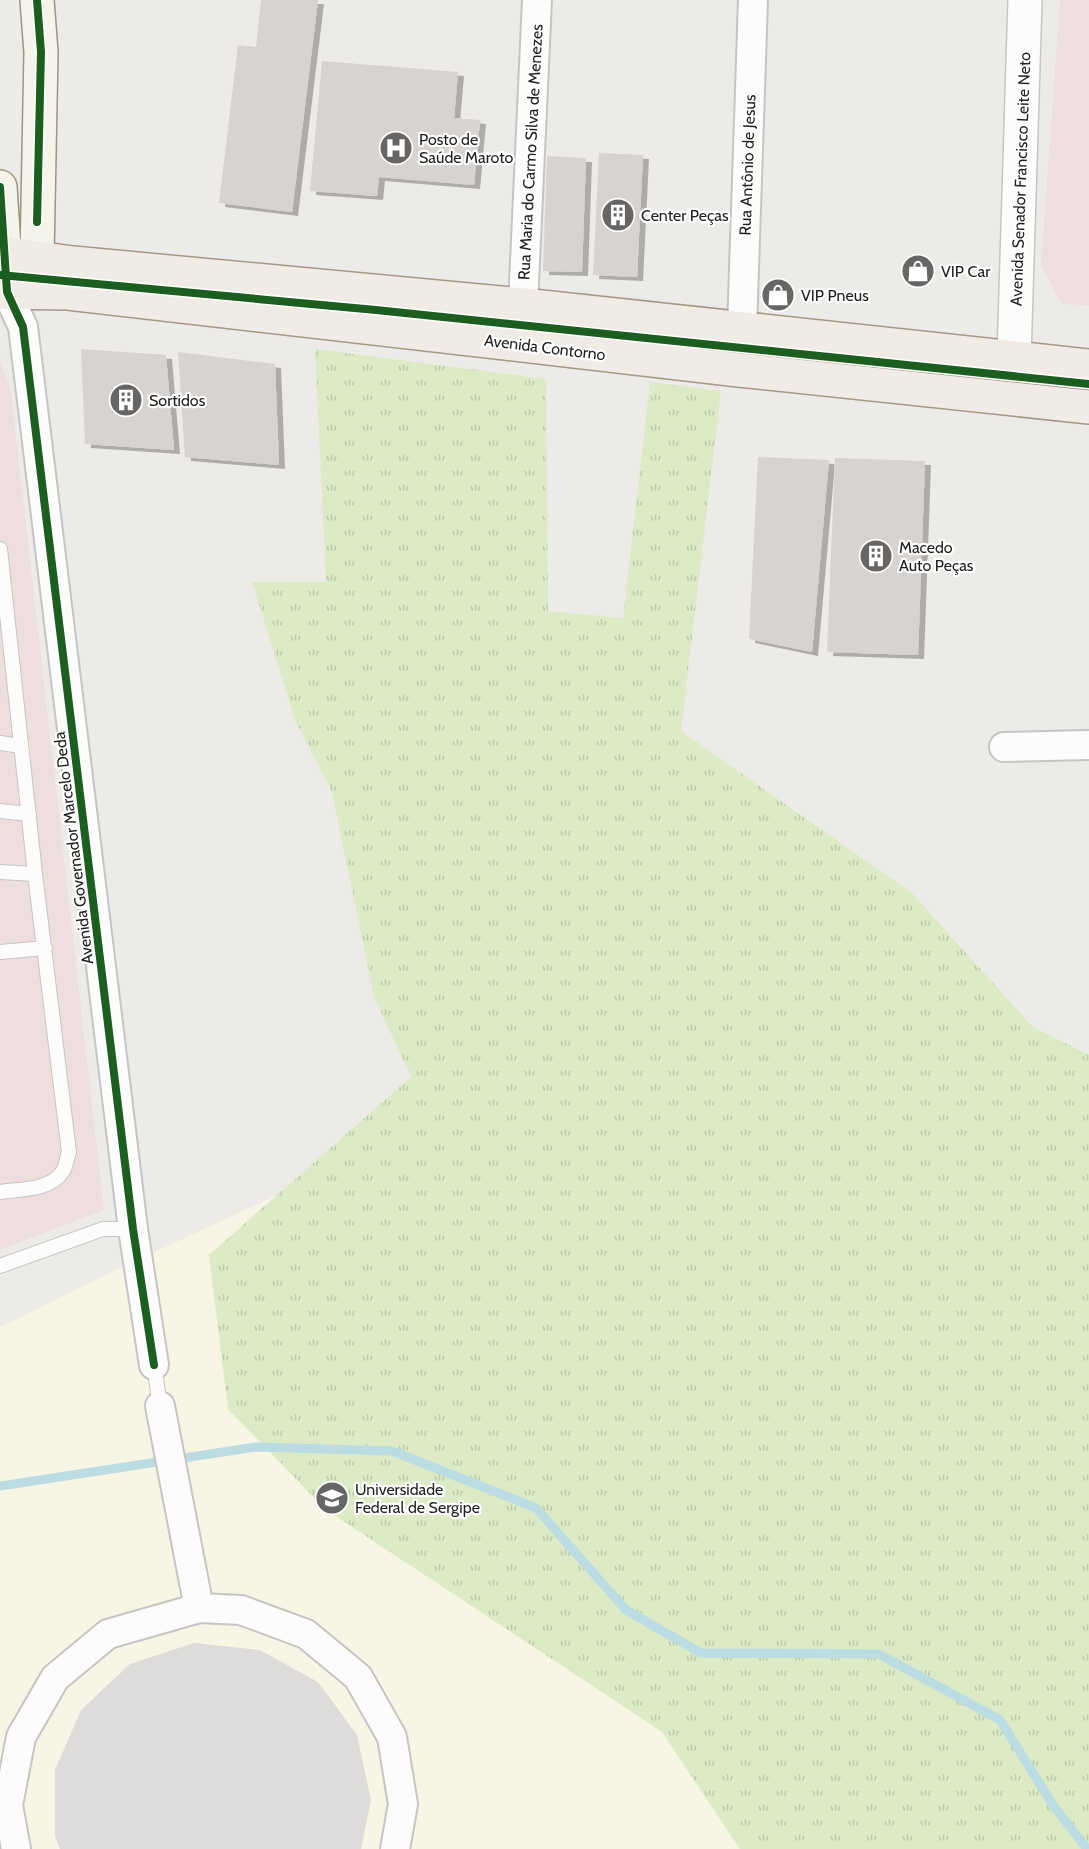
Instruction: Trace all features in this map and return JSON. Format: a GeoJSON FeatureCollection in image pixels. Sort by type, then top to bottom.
{"type":"FeatureCollection","features":[{"type":"Feature","properties":{"kind":"main road"},"geometry":{"type":"LineString","coordinates":[[15,292],[14,255],[41,52],[37,0]]}},
{"type":"Feature","properties":{"kind":"main road"},"geometry":{"type":"LineString","coordinates":[[0,188],[14,255]]}},
{"type":"Feature","properties":{"kind":"main road"},"geometry":{"type":"LineString","coordinates":[[14,255],[73,263],[523,305],[1089,366]]}},
{"type":"Feature","properties":{"kind":"main road","name":"Avenida Contorno"},"geometry":{"type":"LineString","coordinates":[[15,292],[68,292],[739,370],[1089,407]]}},
{"type":"Feature","properties":{"kind":"street","name":"Rua Maria do Carmo Silva de Menezes"},"geometry":{"type":"LineString","coordinates":[[523,305],[537,0]]}},
{"type":"Feature","properties":{"kind":"street","name":"Rua Antônio de Jesus"},"geometry":{"type":"LineString","coordinates":[[742,329],[753,0]]}},
{"type":"Feature","properties":{"kind":"street","name":"Avenida Senador Francisco Leite Neto"},"geometry":{"type":"LineString","coordinates":[[1014,357],[1025,0]]}},
{"type":"Feature","properties":{"kind":"street","name":"Avenida Governador Marcelo Deda"},"geometry":{"type":"LineString","coordinates":[[15,292],[23,327],[133,1229],[154,1365]]}},
{"type":"Feature","properties":{"kind":"street"},"geometry":{"type":"LineString","coordinates":[[1004,747],[1089,745]]}},
{"type":"Feature","properties":{"kind":"street","name":"Avenida Governador Marcelo Deda"},"geometry":{"type":"LineString","coordinates":[[160,1406],[198,1608]]}},
{"type":"Feature","properties":{"kind":"street"},"geometry":{"type":"LineString","coordinates":[[16,1849],[8,1805],[21,1737],[55,1678],[108,1634],[198,1608],[241,1610],[306,1634],[358,1677],[392,1737],[404,1804],[395,1849]]}},
{"type":"Feature","properties":{"kind":"lane"},"geometry":{"type":"LineString","coordinates":[[0,549],[6,659],[21,746],[69,1152],[62,1172],[50,1182],[42,1186],[0,1192]]}},
{"type":"Feature","properties":{"kind":"lane"},"geometry":{"type":"LineString","coordinates":[[0,743],[21,746]]}},
{"type":"Feature","properties":{"kind":"lane"},"geometry":{"type":"LineString","coordinates":[[0,811],[29,814]]}},
{"type":"Feature","properties":{"kind":"lane"},"geometry":{"type":"LineString","coordinates":[[0,872],[35,874]]}},
{"type":"Feature","properties":{"kind":"lane"},"geometry":{"type":"LineString","coordinates":[[0,952],[45,948]]}},
{"type":"Feature","properties":{"kind":"lane"},"geometry":{"type":"LineString","coordinates":[[0,1266],[103,1229],[133,1229]]}},
{"type":"Feature","properties":{"kind":"lane","name":"Avenida Governador Marcelo Deda"},"geometry":{"type":"LineString","coordinates":[[154,1365],[160,1406]]}},
{"type":"Feature","properties":{"kind":"shaded area"},"geometry":{"type":"Polygon","coordinates":[[[1060,0],[1089,0],[1089,306],[1061,303],[1041,265],[1060,0]]]}},
{"type":"Feature","properties":{"kind":"shaded area"},"geometry":{"type":"Polygon","coordinates":[[[0,359],[11,393],[104,1210],[0,1250],[0,359]]]}},
{"type":"Feature","properties":{"kind":"shaded area","name":"Universidade Federal de Sergipe"},"geometry":{"type":"Polygon","coordinates":[[[425,1127],[1001,1849],[0,1849],[0,1327],[124,1266],[425,1127]]]}},
{"type":"Feature","properties":{"kind":"shaded area"},"geometry":{"type":"Polygon","coordinates":[[[194,1643],[260,1650],[318,1682],[357,1735],[371,1800],[361,1849],[60,1849],[55,1837],[55,1770],[81,1710],[130,1664],[194,1643]]]}},
{"type":"Feature","properties":{"kind":"green space"},"geometry":{"type":"Polygon","coordinates":[[[315,349],[546,379],[548,611],[623,618],[650,382],[721,391],[681,731],[912,893],[1033,1027],[1089,1055],[1089,1849],[740,1849],[662,1732],[325,1509],[228,1409],[209,1255],[411,1077],[374,997],[332,793],[295,720],[252,582],[326,582],[315,349]]]}},
{"type":"Feature","properties":{"kind":"building"},"geometry":{"type":"Polygon","coordinates":[[[261,0],[318,0],[292,212],[219,203],[238,45],[256,47],[261,0]]]}},
{"type":"Feature","properties":{"kind":"building","name":"Posto de Saúde Maroto"},"geometry":{"type":"Polygon","coordinates":[[[322,61],[458,72],[454,118],[480,120],[474,185],[379,177],[377,196],[310,191],[322,61]]]}},
{"type":"Feature","properties":{"kind":"building","name":"Center Peças"},"geometry":{"type":"Polygon","coordinates":[[[599,153],[643,155],[637,277],[593,275],[599,153]]]}},
{"type":"Feature","properties":{"kind":"building"},"geometry":{"type":"Polygon","coordinates":[[[547,156],[586,158],[582,272],[543,271],[547,156]]]}},
{"type":"Feature","properties":{"kind":"building","name":"Sortidos"},"geometry":{"type":"Polygon","coordinates":[[[81,349],[166,355],[174,450],[85,444],[81,349]]]}},
{"type":"Feature","properties":{"kind":"building"},"geometry":{"type":"Polygon","coordinates":[[[178,352],[275,364],[279,465],[185,457],[178,352]]]}},
{"type":"Feature","properties":{"kind":"building"},"geometry":{"type":"Polygon","coordinates":[[[758,457],[829,460],[812,652],[749,639],[758,457]]]}},
{"type":"Feature","properties":{"kind":"building","name":"Macedo Auto Peças"},"geometry":{"type":"Polygon","coordinates":[[[835,458],[925,461],[918,655],[827,652],[835,458]]]}},
{"type":"Feature","properties":{"kind":"waterway"},"geometry":{"type":"LineString","coordinates":[[0,1486],[256,1447],[392,1451],[536,1508],[626,1610],[701,1653],[879,1654],[1000,1720],[1053,1805],[1087,1849]]}},
{"type":"Feature","properties":{"kind":"cycle path"},"geometry":{"type":"LineString","coordinates":[[37,0],[41,52],[37,222]]}},
{"type":"Feature","properties":{"kind":"cycle path"},"geometry":{"type":"LineString","coordinates":[[0,187],[7,292],[23,327],[133,1229],[154,1365]]}},
{"type":"Feature","properties":{"kind":"cycle path"},"geometry":{"type":"LineString","coordinates":[[0,275],[376,310],[1089,384]]}},
{"type":"Feature","properties":{"kind":"place","name":"Posto de Saúde Maroto"},"geometry":{"type":"Point","coordinates":[396,148]}},
{"type":"Feature","properties":{"kind":"place","name":"Center Peças"},"geometry":{"type":"Point","coordinates":[618,215]}},
{"type":"Feature","properties":{"kind":"place","name":"VIP Car"},"geometry":{"type":"Point","coordinates":[918,271]}},
{"type":"Feature","properties":{"kind":"place","name":"VIP Pneus"},"geometry":{"type":"Point","coordinates":[778,295]}},
{"type":"Feature","properties":{"kind":"place","name":"Sortidos"},"geometry":{"type":"Point","coordinates":[126,400]}},
{"type":"Feature","properties":{"kind":"place","name":"Macedo Auto Peças"},"geometry":{"type":"Point","coordinates":[876,556]}},
{"type":"Feature","properties":{"kind":"place","name":"Universidade Federal de Sergipe"},"geometry":{"type":"Point","coordinates":[332,1498]}}]}
